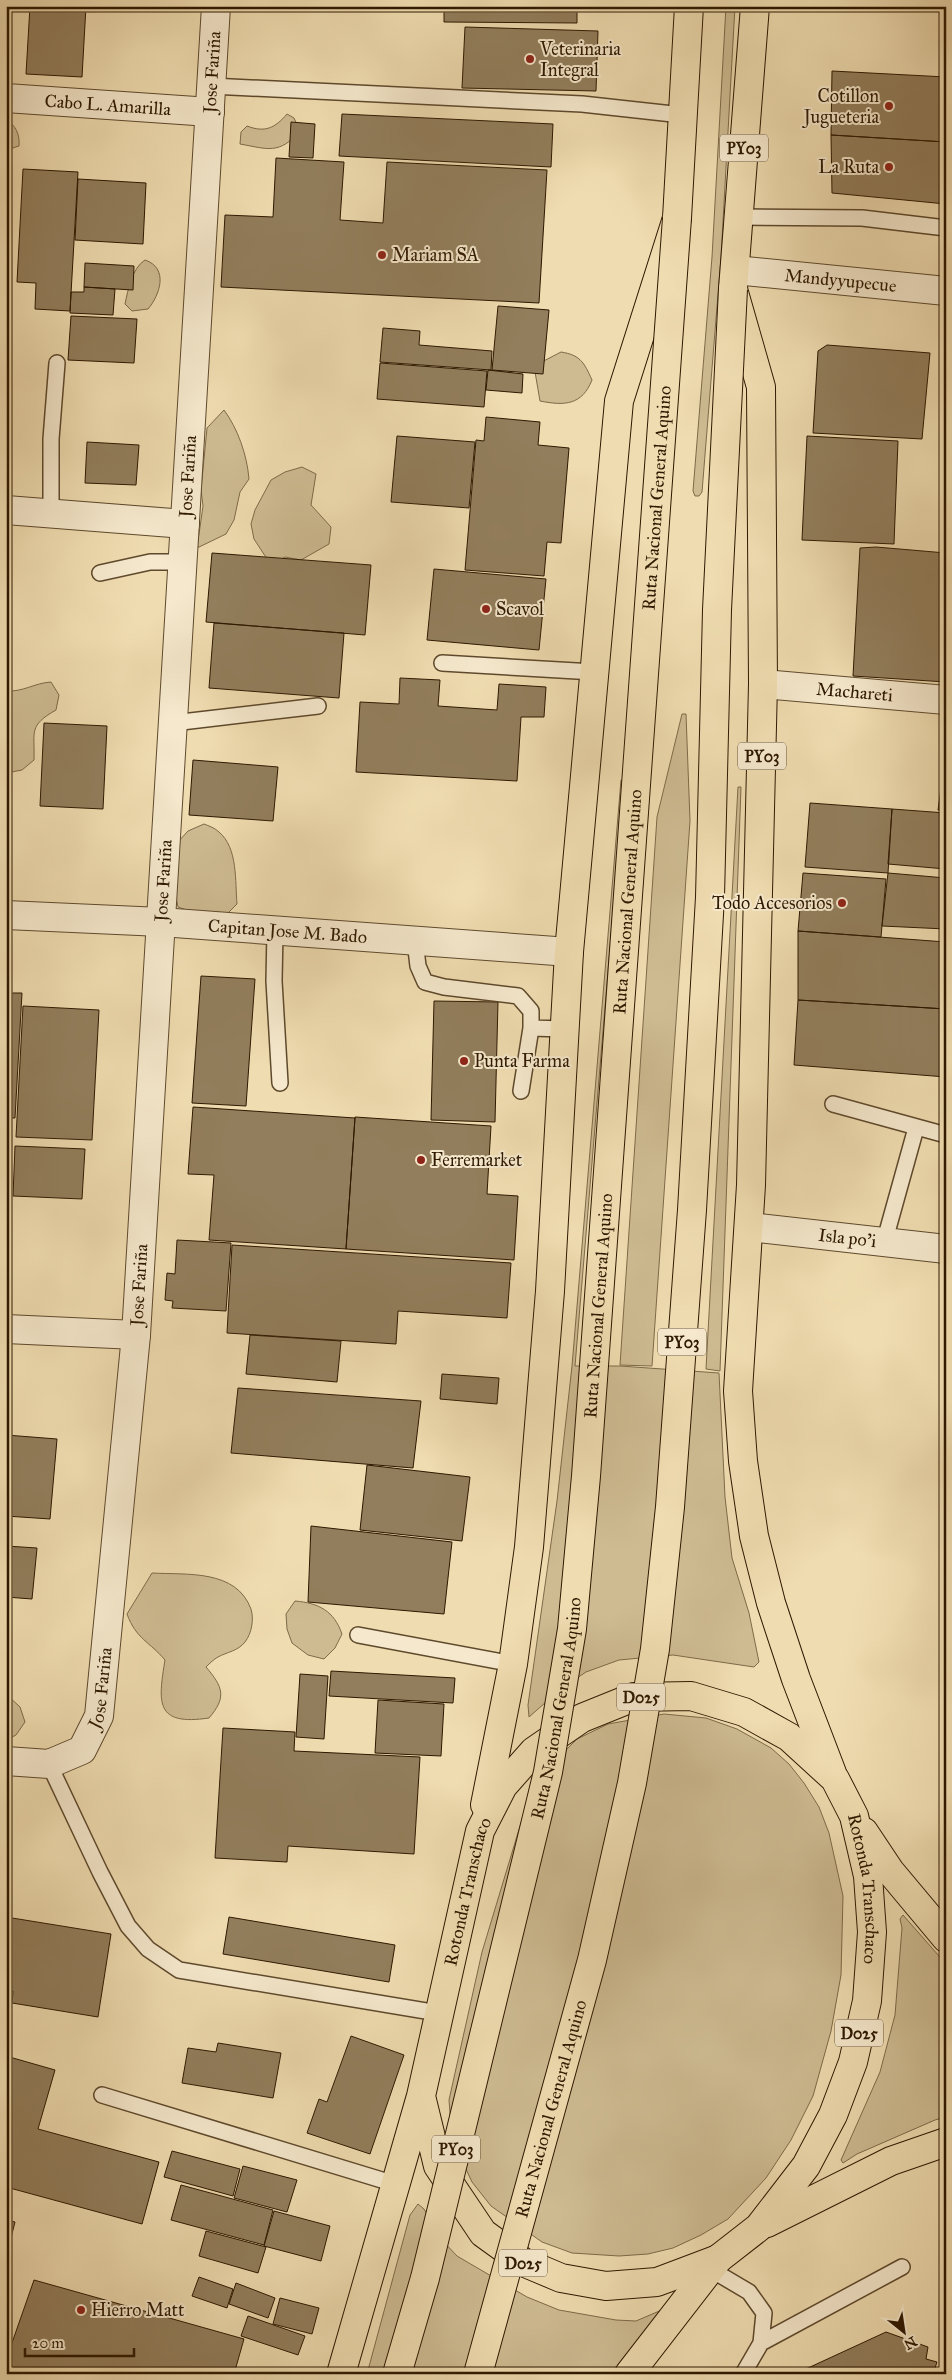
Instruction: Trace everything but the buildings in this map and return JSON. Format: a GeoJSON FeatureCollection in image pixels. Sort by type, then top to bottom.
{"type":"FeatureCollection","features":[{"type":"Feature","properties":{"kind":"highway","name":"Ruta Nacional General Aquino"},"geometry":{"type":"LineString","coordinates":[[397,2374],[425,2278],[548,1772],[572,1629],[587,1466],[677,218],[689,6]]}},
{"type":"Feature","properties":{"kind":"highway","name":"Ruta Nacional General Aquino"},"geometry":{"type":"LineString","coordinates":[[478,2374],[592,1960],[632,1783],[655,1649],[670,1508],[707,955],[717,610],[734,280],[755,6]]}},
{"type":"Feature","properties":{"kind":"highway","name":"Ruta Nacional General Aquino"},"geometry":{"type":"LineString","coordinates":[[480,1831],[513,1664],[529,1547],[550,1281],[569,952],[619,401],[677,218]]}},
{"type":"Feature","properties":{"kind":"highway","name":"Ruta Nacional General Aquino"},"geometry":{"type":"LineString","coordinates":[[734,280],[761,387],[763,684],[752,1185],[738,1391],[744,1470],[754,1536],[771,1603],[796,1679],[835,1779]]}},
{"type":"Feature","properties":{"kind":"highway","name":"Rotonda Transchaco"},"geometry":{"type":"LineString","coordinates":[[691,1696],[744,1712],[790,1737],[835,1779],[854,1816],[868,1876],[872,1932],[867,2001],[853,2062],[829,2124],[806,2166],[759,2227],[714,2264],[657,2282],[606,2286],[561,2278],[523,2262],[483,2233],[438,2166],[421,2096],[480,1831],[503,1786],[534,1751],[582,1718],[634,1698],[691,1696]]}},
{"type":"Feature","properties":{"kind":"highway","name":"D025"},"geometry":{"type":"LineString","coordinates":[[854,1816],[890,1871],[931,1923],[946,1938]]}},
{"type":"Feature","properties":{"kind":"highway","name":"PY03"},"geometry":{"type":"LineString","coordinates":[[340,2374],[421,2096]]}},
{"type":"Feature","properties":{"kind":"highway","name":"D025"},"geometry":{"type":"LineString","coordinates":[[759,2227],[891,2160],[946,2142]]}},
{"type":"Feature","properties":{"kind":"highway"},"geometry":{"type":"LineString","coordinates":[[629,2374],[714,2264]]}},
{"type":"Feature","properties":{"kind":"street","name":"Jose Fariña"},"geometry":{"type":"LineString","coordinates":[[49,1764],[82,1750],[99,1716],[136,1335],[216,6]]}},
{"type":"Feature","properties":{"kind":"street","name":"Cabo L. Amarilla"},"geometry":{"type":"LineString","coordinates":[[6,98],[210,99]]}},
{"type":"Feature","properties":{"kind":"street","name":"Mandyyupecue"},"geometry":{"type":"LineString","coordinates":[[734,280],[946,291]]}},
{"type":"Feature","properties":{"kind":"street"},"geometry":{"type":"LineString","coordinates":[[6,510],[185,524]]}},
{"type":"Feature","properties":{"kind":"street","name":"Machareti"},"geometry":{"type":"LineString","coordinates":[[763,684],[946,700]]}},
{"type":"Feature","properties":{"kind":"street","name":"Capitan Jose M. Bado"},"geometry":{"type":"LineString","coordinates":[[6,915],[161,922],[569,952]]}},
{"type":"Feature","properties":{"kind":"street","name":"Isla po'i"},"geometry":{"type":"LineString","coordinates":[[748,1227],[946,1250]]}},
{"type":"Feature","properties":{"kind":"street"},"geometry":{"type":"LineString","coordinates":[[6,1329],[136,1335]]}},
{"type":"Feature","properties":{"kind":"street"},"geometry":{"type":"LineString","coordinates":[[6,1760],[49,1764]]}},
{"type":"Feature","properties":{"kind":"lane"},"geometry":{"type":"LineString","coordinates":[[210,99],[582,104],[682,115]]}},
{"type":"Feature","properties":{"kind":"lane"},"geometry":{"type":"LineString","coordinates":[[739,217],[862,218],[946,228]]}},
{"type":"Feature","properties":{"kind":"lane"},"geometry":{"type":"LineString","coordinates":[[51,514],[51,439],[57,363]]}},
{"type":"Feature","properties":{"kind":"lane"},"geometry":{"type":"LineString","coordinates":[[100,573],[150,562],[182,562]]}},
{"type":"Feature","properties":{"kind":"lane"},"geometry":{"type":"LineString","coordinates":[[442,663],[594,672]]}},
{"type":"Feature","properties":{"kind":"lane"},"geometry":{"type":"LineString","coordinates":[[173,724],[318,706]]}},
{"type":"Feature","properties":{"kind":"lane"},"geometry":{"type":"LineString","coordinates":[[275,931],[274,982],[280,1083]]}},
{"type":"Feature","properties":{"kind":"lane"},"geometry":{"type":"LineString","coordinates":[[415,941],[418,966],[425,982],[444,987],[518,996],[531,1011],[521,1091]]}},
{"type":"Feature","properties":{"kind":"lane"},"geometry":{"type":"LineString","coordinates":[[530,1028],[564,1029]]}},
{"type":"Feature","properties":{"kind":"lane"},"geometry":{"type":"LineString","coordinates":[[833,1104],[946,1135]]}},
{"type":"Feature","properties":{"kind":"lane"},"geometry":{"type":"LineString","coordinates":[[884,1242],[916,1128]]}},
{"type":"Feature","properties":{"kind":"lane"},"geometry":{"type":"LineString","coordinates":[[358,1635],[513,1664]]}},
{"type":"Feature","properties":{"kind":"lane"},"geometry":{"type":"LineString","coordinates":[[49,1764],[128,1926],[148,1950],[179,1970],[438,2014]]}},
{"type":"Feature","properties":{"kind":"lane"},"geometry":{"type":"LineString","coordinates":[[102,2095],[396,2184]]}},
{"type":"Feature","properties":{"kind":"lane"},"geometry":{"type":"LineString","coordinates":[[714,2264],[749,2292],[764,2313],[761,2343],[743,2374]]}},
{"type":"Feature","properties":{"kind":"lane"},"geometry":{"type":"LineString","coordinates":[[761,2343],[902,2266]]}},
{"type":"Feature","properties":{"kind":"shaded area"},"geometry":{"type":"Polygon","coordinates":[[[291,6],[337,6],[320,10],[302,11],[291,6]]]}},
{"type":"Feature","properties":{"kind":"shaded area"},"geometry":{"type":"Polygon","coordinates":[[[726,6],[735,6],[721,257],[702,492],[699,496],[695,496],[693,491],[712,257],[726,6]]]}},
{"type":"Feature","properties":{"kind":"shaded area"},"geometry":{"type":"Polygon","coordinates":[[[287,114],[294,118],[300,131],[286,144],[279,147],[266,148],[240,144],[241,132],[247,126],[259,129],[269,128],[278,123],[287,114]]]}},
{"type":"Feature","properties":{"kind":"shaded area"},"geometry":{"type":"Polygon","coordinates":[[[6,120],[15,128],[18,134],[19,146],[6,150],[6,120]]]}},
{"type":"Feature","properties":{"kind":"shaded area"},"geometry":{"type":"Polygon","coordinates":[[[145,260],[153,264],[160,275],[159,289],[148,309],[132,311],[125,304],[131,280],[137,268],[145,260]]]}},
{"type":"Feature","properties":{"kind":"shaded area"},"geometry":{"type":"Polygon","coordinates":[[[561,352],[573,355],[581,360],[592,380],[583,395],[572,402],[540,401],[534,366],[561,352]]]}},
{"type":"Feature","properties":{"kind":"shaded area"},"geometry":{"type":"Polygon","coordinates":[[[224,410],[234,425],[241,443],[249,479],[240,492],[234,520],[226,534],[197,548],[203,506],[201,490],[207,428],[224,410]]]}},
{"type":"Feature","properties":{"kind":"shaded area"},"geometry":{"type":"Polygon","coordinates":[[[302,467],[316,474],[311,505],[331,527],[329,544],[301,560],[285,557],[271,565],[254,539],[251,524],[255,510],[271,480],[285,472],[302,467]]]}},
{"type":"Feature","properties":{"kind":"shaded area"},"geometry":{"type":"Polygon","coordinates":[[[51,682],[59,695],[56,710],[37,725],[34,736],[34,760],[22,770],[6,773],[6,691],[51,682]]]}},
{"type":"Feature","properties":{"kind":"shaded area"},"geometry":{"type":"Polygon","coordinates":[[[682,714],[686,714],[690,821],[652,1366],[620,1365],[657,817],[682,714]]]}},
{"type":"Feature","properties":{"kind":"shaded area"},"geometry":{"type":"Polygon","coordinates":[[[621,780],[624,780],[575,1366],[620,1366],[719,1373],[725,1497],[732,1558],[749,1613],[759,1662],[754,1667],[673,1655],[619,1660],[586,1672],[562,1688],[529,1717],[528,1705],[557,1501],[572,1366],[621,780]]]}},
{"type":"Feature","properties":{"kind":"shaded area"},"geometry":{"type":"Polygon","coordinates":[[[738,787],[741,787],[720,1371],[706,1369],[738,787]]]}},
{"type":"Feature","properties":{"kind":"shaded area"},"geometry":{"type":"Polygon","coordinates":[[[204,824],[219,832],[230,847],[233,856],[237,904],[226,915],[195,913],[178,907],[167,854],[188,831],[204,824]]]}},
{"type":"Feature","properties":{"kind":"shaded area"},"geometry":{"type":"Polygon","coordinates":[[[152,1573],[195,1575],[222,1581],[234,1587],[244,1596],[251,1609],[252,1626],[245,1642],[236,1649],[212,1661],[206,1667],[216,1680],[221,1692],[219,1704],[209,1718],[191,1720],[178,1718],[170,1715],[164,1708],[161,1688],[165,1660],[139,1635],[127,1614],[152,1573]]]}},
{"type":"Feature","properties":{"kind":"shaded area"},"geometry":{"type":"Polygon","coordinates":[[[295,1601],[318,1606],[330,1614],[339,1626],[342,1634],[335,1648],[324,1659],[308,1655],[292,1643],[287,1629],[286,1614],[295,1601]]]}},
{"type":"Feature","properties":{"kind":"shaded area"},"geometry":{"type":"Polygon","coordinates":[[[6,1694],[20,1707],[25,1722],[16,1735],[6,1740],[6,1694]]]}},
{"type":"Feature","properties":{"kind":"shaded area"},"geometry":{"type":"Polygon","coordinates":[[[664,1714],[706,1718],[737,1729],[771,1748],[789,1764],[804,1783],[819,1807],[829,1833],[843,1896],[841,1975],[831,2031],[813,2096],[791,2140],[766,2178],[728,2219],[701,2235],[673,2248],[648,2254],[619,2256],[572,2253],[542,2242],[491,2206],[472,2182],[452,2139],[449,2100],[482,1952],[533,1783],[577,1739],[608,1724],[664,1714]]]}},
{"type":"Feature","properties":{"kind":"shaded area"},"geometry":{"type":"Polygon","coordinates":[[[903,1915],[946,1964],[946,2117],[857,2154],[843,2163],[841,2160],[880,2072],[895,2015],[902,1928],[900,1919],[903,1915]]]}},
{"type":"Feature","properties":{"kind":"shaded area"},"geometry":{"type":"Polygon","coordinates":[[[418,2204],[424,2209],[441,2239],[457,2256],[527,2297],[559,2310],[616,2320],[636,2321],[664,2309],[613,2374],[367,2374],[410,2215],[418,2204]]]}},
{"type":"Feature","properties":{"kind":"place","name":"Veterinaria Integral"},"geometry":{"type":"Point","coordinates":[530,59]}},
{"type":"Feature","properties":{"kind":"place","name":"Cotillon Jugueteria"},"geometry":{"type":"Point","coordinates":[889,106]}},
{"type":"Feature","properties":{"kind":"place","name":"La Ruta"},"geometry":{"type":"Point","coordinates":[889,167]}},
{"type":"Feature","properties":{"kind":"place","name":"Mariam SA"},"geometry":{"type":"Point","coordinates":[382,255]}},
{"type":"Feature","properties":{"kind":"place","name":"Scavol"},"geometry":{"type":"Point","coordinates":[486,609]}},
{"type":"Feature","properties":{"kind":"place","name":"Todo Accesorios"},"geometry":{"type":"Point","coordinates":[842,903]}},
{"type":"Feature","properties":{"kind":"place","name":"Punta Farma"},"geometry":{"type":"Point","coordinates":[464,1061]}},
{"type":"Feature","properties":{"kind":"place","name":"Ferremarket"},"geometry":{"type":"Point","coordinates":[421,1160]}},
{"type":"Feature","properties":{"kind":"place","name":"Hierro Matt"},"geometry":{"type":"Point","coordinates":[81,2310]}}]}
